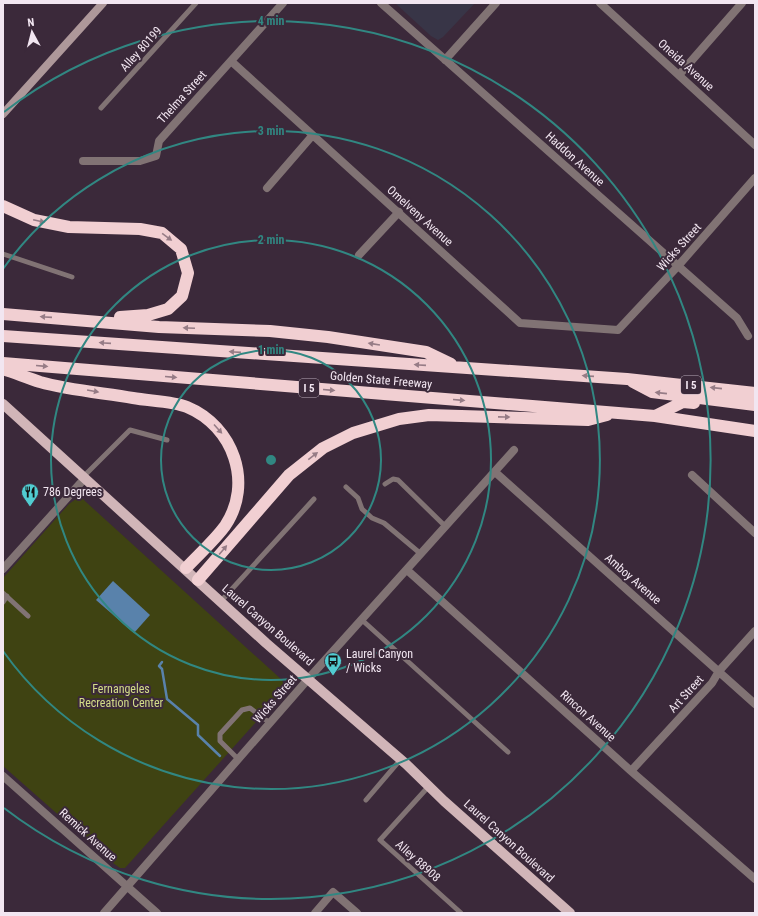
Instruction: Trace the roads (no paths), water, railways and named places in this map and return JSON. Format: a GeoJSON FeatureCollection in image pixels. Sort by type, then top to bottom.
{"type":"FeatureCollection","features":[{"type":"Feature","properties":{"kind":"highway"},"geometry":{"type":"LineString","coordinates":[[3,206],[34,220],[69,227],[140,229],[162,233],[181,249],[188,273],[182,296],[168,310],[148,316],[85,320]]}},
{"type":"Feature","properties":{"kind":"highway"},"geometry":{"type":"LineString","coordinates":[[3,314],[159,327],[270,331],[426,352],[459,367]]}},
{"type":"Feature","properties":{"kind":"highway","name":"Golden State Freeway"},"geometry":{"type":"LineString","coordinates":[[3,336],[626,379],[755,393]]}},
{"type":"Feature","properties":{"kind":"highway","name":"Golden State Freeway"},"geometry":{"type":"LineString","coordinates":[[3,363],[655,416],[755,431]]}},
{"type":"Feature","properties":{"kind":"highway"},"geometry":{"type":"LineString","coordinates":[[3,368],[41,382],[186,407],[210,420],[220,430],[227,440],[236,461],[238,482],[236,500],[225,526],[186,568]]}},
{"type":"Feature","properties":{"kind":"highway"},"geometry":{"type":"LineString","coordinates":[[626,379],[652,392],[755,405]]}},
{"type":"Feature","properties":{"kind":"highway"},"geometry":{"type":"LineString","coordinates":[[655,416],[683,402],[755,411]]}},
{"type":"Feature","properties":{"kind":"highway"},"geometry":{"type":"LineString","coordinates":[[198,580],[289,475],[323,448],[353,433],[399,419],[429,415],[588,420],[615,413]]}},
{"type":"Feature","properties":{"kind":"main road"},"geometry":{"type":"LineString","coordinates":[[3,114],[103,3]]}},
{"type":"Feature","properties":{"kind":"main road","name":"Laurel Canyon Boulevard"},"geometry":{"type":"LineString","coordinates":[[3,404],[186,568],[266,643],[309,678],[401,759],[570,913]]}},
{"type":"Feature","properties":{"kind":"street","name":"Thelma Street"},"geometry":{"type":"LineString","coordinates":[[83,161],[140,161],[156,156],[159,141],[284,3]]}},
{"type":"Feature","properties":{"kind":"street","name":"Haddon Avenue"},"geometry":{"type":"LineString","coordinates":[[381,3],[737,318],[748,336]]}},
{"type":"Feature","properties":{"kind":"street"},"geometry":{"type":"LineString","coordinates":[[445,60],[496,3]]}},
{"type":"Feature","properties":{"kind":"street","name":"Oneida Avenue"},"geometry":{"type":"LineString","coordinates":[[600,3],[755,145]]}},
{"type":"Feature","properties":{"kind":"street"},"geometry":{"type":"LineString","coordinates":[[679,75],[742,3]]}},
{"type":"Feature","properties":{"kind":"street","name":"Omelveny Avenue"},"geometry":{"type":"LineString","coordinates":[[231,61],[520,323],[618,330]]}},
{"type":"Feature","properties":{"kind":"street"},"geometry":{"type":"LineString","coordinates":[[267,188],[312,136]]}},
{"type":"Feature","properties":{"kind":"street","name":"Wicks Street"},"geometry":{"type":"LineString","coordinates":[[618,330],[678,266],[755,178]]}},
{"type":"Feature","properties":{"kind":"street"},"geometry":{"type":"LineString","coordinates":[[359,255],[399,212]]}},
{"type":"Feature","properties":{"kind":"street","name":"Wicks Street"},"geometry":{"type":"LineString","coordinates":[[104,913],[309,678],[514,450]]}},
{"type":"Feature","properties":{"kind":"street","name":"Amboy Avenue"},"geometry":{"type":"LineString","coordinates":[[495,472],[755,704]]}},
{"type":"Feature","properties":{"kind":"street"},"geometry":{"type":"LineString","coordinates":[[692,475],[755,533]]}},
{"type":"Feature","properties":{"kind":"street"},"geometry":{"type":"LineString","coordinates":[[3,570],[84,477]]}},
{"type":"Feature","properties":{"kind":"street","name":"Rincon Avenue"},"geometry":{"type":"LineString","coordinates":[[407,570],[631,771],[755,879]]}},
{"type":"Feature","properties":{"kind":"street","name":"Art Street"},"geometry":{"type":"LineString","coordinates":[[631,771],[712,683],[719,671],[755,631]]}},
{"type":"Feature","properties":{"kind":"street","name":"Remick Avenue"},"geometry":{"type":"LineString","coordinates":[[3,776],[157,913]]}},
{"type":"Feature","properties":{"kind":"street"},"geometry":{"type":"LineString","coordinates":[[315,913],[333,892],[357,913]]}},
{"type":"Feature","properties":{"kind":"lane","name":"Alley 80199"},"geometry":{"type":"LineString","coordinates":[[102,108],[196,3]]}},
{"type":"Feature","properties":{"kind":"lane"},"geometry":{"type":"LineString","coordinates":[[3,254],[72,277]]}},
{"type":"Feature","properties":{"kind":"lane"},"geometry":{"type":"LineString","coordinates":[[84,477],[130,430],[167,440]]}},
{"type":"Feature","properties":{"kind":"lane"},"geometry":{"type":"LineString","coordinates":[[385,484],[393,479],[398,480],[446,527]]}},
{"type":"Feature","properties":{"kind":"lane"},"geometry":{"type":"LineString","coordinates":[[346,487],[358,498],[362,509],[372,518],[384,522],[421,554]]}},
{"type":"Feature","properties":{"kind":"lane"},"geometry":{"type":"LineString","coordinates":[[221,601],[314,499]]}},
{"type":"Feature","properties":{"kind":"lane"},"geometry":{"type":"LineString","coordinates":[[3,602],[5,595],[28,616]]}},
{"type":"Feature","properties":{"kind":"lane"},"geometry":{"type":"LineString","coordinates":[[362,620],[508,752]]}},
{"type":"Feature","properties":{"kind":"lane"},"geometry":{"type":"LineString","coordinates":[[238,759],[220,741],[220,734],[242,710],[246,708],[250,708],[270,723]]}},
{"type":"Feature","properties":{"kind":"lane"},"geometry":{"type":"LineString","coordinates":[[366,800],[401,759]]}},
{"type":"Feature","properties":{"kind":"lane","name":"Alley 88908"},"geometry":{"type":"LineString","coordinates":[[429,786],[380,840],[461,913]]}},
{"type":"Feature","properties":{"kind":"water"},"geometry":{"type":"Polygon","coordinates":[[[113,581],[150,615],[134,633],[96,600],[113,581]]]}},
{"type":"Feature","properties":{"kind":"waterway"},"geometry":{"type":"LineString","coordinates":[[162,662],[159,666],[162,669],[167,699],[198,725],[198,735],[220,756]]}},
{"type":"Feature","properties":{"kind":"place","name":"786 Degrees"},"geometry":{"type":"Point","coordinates":[30,507]}},
{"type":"Feature","properties":{"kind":"place","name":"Laurel Canyon / Wicks"},"geometry":{"type":"Point","coordinates":[333,676]}},
{"type":"Feature","properties":{"kind":"park label","name":"Fernangeles Recreation Center"},"geometry":{"type":"Point","coordinates":[121,696]}}]}
